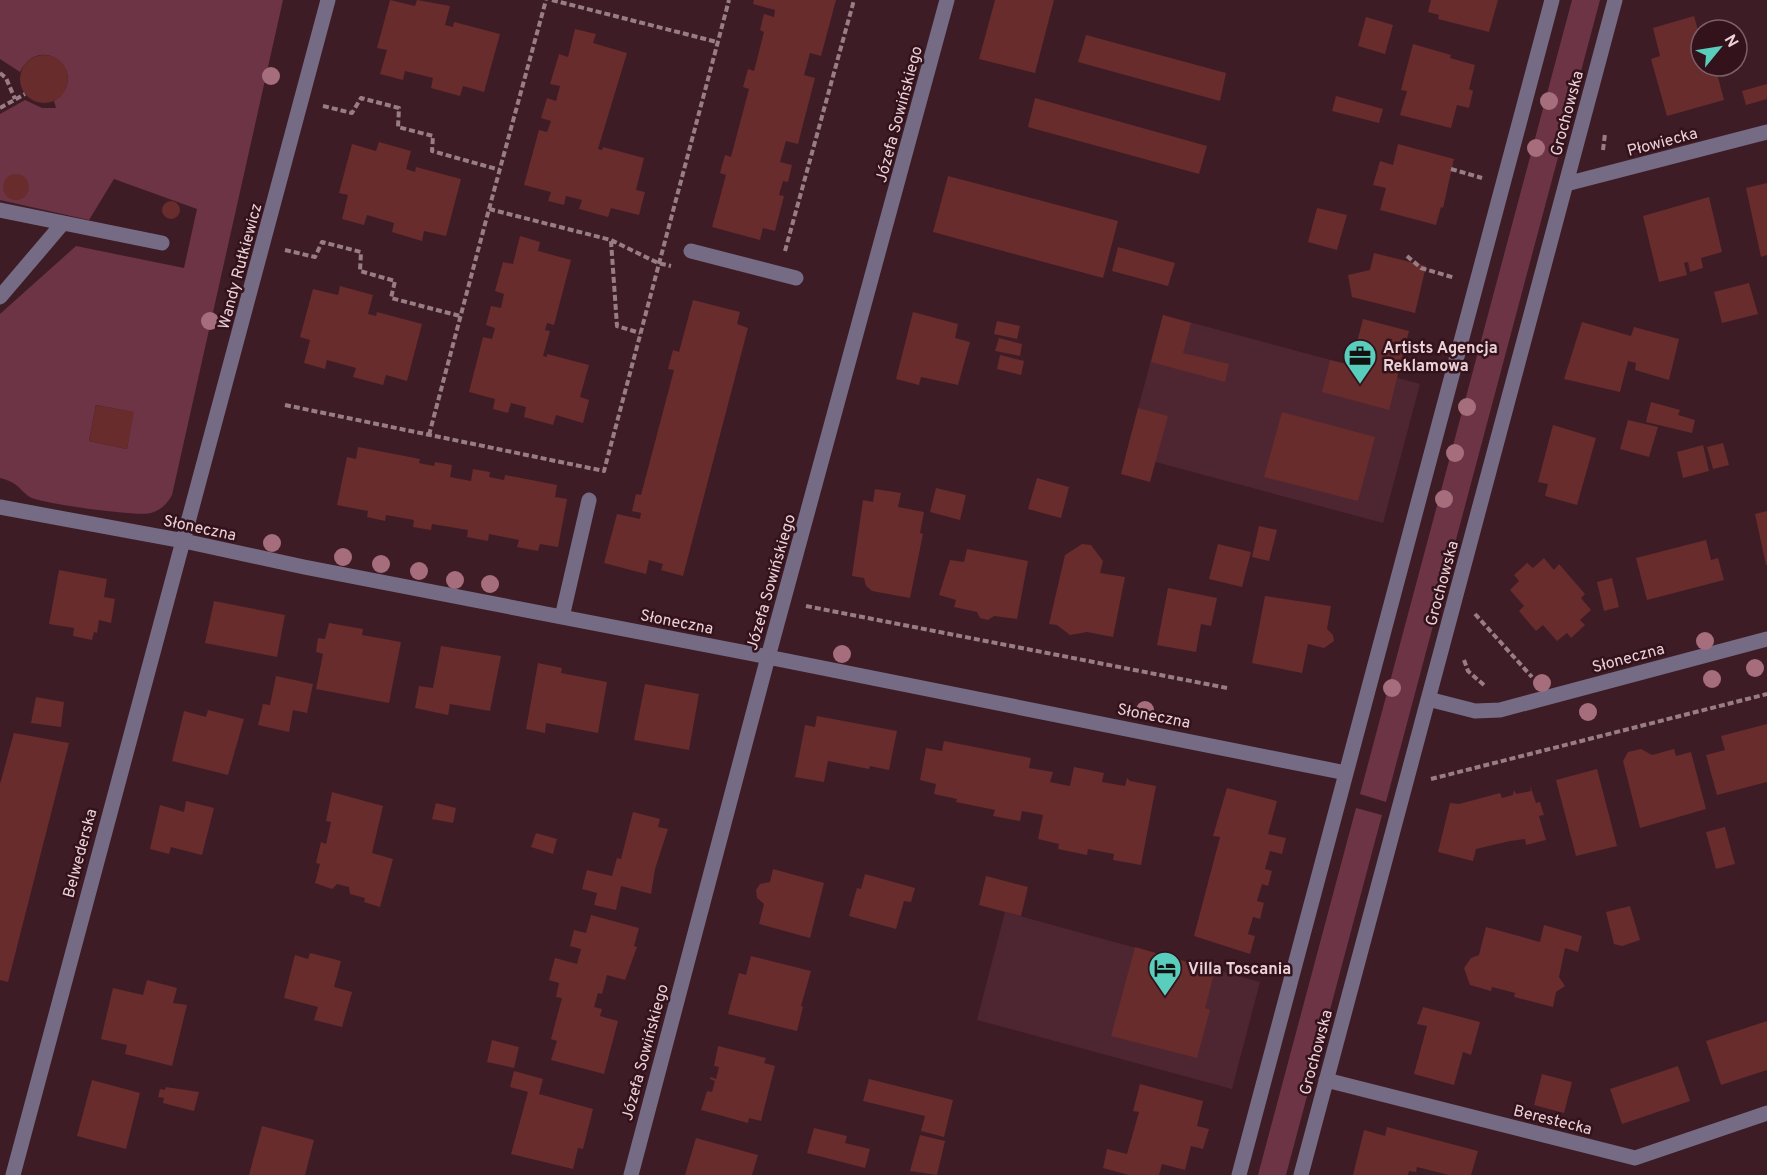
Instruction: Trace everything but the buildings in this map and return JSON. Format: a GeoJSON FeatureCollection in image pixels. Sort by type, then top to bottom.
{"type":"FeatureCollection","features":[{"type":"Feature","properties":{"kind":"street","name":"Wandy Rutkiewicz"},"geometry":{"type":"LineString","coordinates":[[184,541],[328,0]]}},
{"type":"Feature","properties":{"kind":"street","name":"Józefa Sowińskiego"},"geometry":{"type":"LineString","coordinates":[[630,1175],[783,601],[948,0]]}},
{"type":"Feature","properties":{"kind":"street"},"geometry":{"type":"LineString","coordinates":[[1239,1175],[1552,0]]}},
{"type":"Feature","properties":{"kind":"street","name":"Grochowska"},"geometry":{"type":"LineString","coordinates":[[1301,1175],[1615,0]]}},
{"type":"Feature","properties":{"kind":"street","name":"Płowiecka"},"geometry":{"type":"LineString","coordinates":[[1566,184],[1767,132]]}},
{"type":"Feature","properties":{"kind":"street"},"geometry":{"type":"LineString","coordinates":[[0,210],[162,243]]}},
{"type":"Feature","properties":{"kind":"street"},"geometry":{"type":"LineString","coordinates":[[0,297],[63,223]]}},
{"type":"Feature","properties":{"kind":"street"},"geometry":{"type":"LineString","coordinates":[[691,250],[796,278]]}},
{"type":"Feature","properties":{"kind":"street"},"geometry":{"type":"LineString","coordinates":[[562,617],[588,500]]}},
{"type":"Feature","properties":{"kind":"street","name":"Słoneczna"},"geometry":{"type":"LineString","coordinates":[[0,507],[184,541],[304,567],[1346,773]]}},
{"type":"Feature","properties":{"kind":"street","name":"Belwederska"},"geometry":{"type":"LineString","coordinates":[[13,1175],[118,776],[184,541]]}},
{"type":"Feature","properties":{"kind":"street","name":"Słoneczna"},"geometry":{"type":"LineString","coordinates":[[1428,699],[1475,711],[1500,710],[1767,639]]}},
{"type":"Feature","properties":{"kind":"street","name":"Berestecka"},"geometry":{"type":"LineString","coordinates":[[1326,1080],[1635,1158],[1767,1113]]}},
{"type":"Feature","properties":{"kind":"path"},"geometry":{"type":"LineString","coordinates":[[429,435],[546,0]]}},
{"type":"Feature","properties":{"kind":"path"},"geometry":{"type":"LineString","coordinates":[[552,0],[717,42]]}},
{"type":"Feature","properties":{"kind":"path"},"geometry":{"type":"LineString","coordinates":[[285,405],[604,471],[729,0]]}},
{"type":"Feature","properties":{"kind":"path"},"geometry":{"type":"LineString","coordinates":[[785,254],[854,0]]}},
{"type":"Feature","properties":{"kind":"path"},"geometry":{"type":"LineString","coordinates":[[0,73],[6,78],[15,99]]}},
{"type":"Feature","properties":{"kind":"path"},"geometry":{"type":"LineString","coordinates":[[0,108],[24,94]]}},
{"type":"Feature","properties":{"kind":"path"},"geometry":{"type":"LineString","coordinates":[[316,105],[352,113],[361,98],[399,108],[398,127],[434,136],[432,151],[500,170]]}},
{"type":"Feature","properties":{"kind":"path"},"geometry":{"type":"LineString","coordinates":[[1451,169],[1503,184]]}},
{"type":"Feature","properties":{"kind":"path"},"geometry":{"type":"LineString","coordinates":[[489,209],[611,240],[658,262],[680,268]]}},
{"type":"Feature","properties":{"kind":"path"},"geometry":{"type":"LineString","coordinates":[[611,240],[617,326],[640,333]]}},
{"type":"Feature","properties":{"kind":"path"},"geometry":{"type":"LineString","coordinates":[[279,248],[315,257],[322,242],[361,252],[360,271],[394,281],[391,298],[460,316]]}},
{"type":"Feature","properties":{"kind":"path"},"geometry":{"type":"LineString","coordinates":[[1407,256],[1421,268],[1477,284]]}},
{"type":"Feature","properties":{"kind":"path"},"geometry":{"type":"LineString","coordinates":[[783,601],[1227,688]]}},
{"type":"Feature","properties":{"kind":"path"},"geometry":{"type":"LineString","coordinates":[[1472,612],[1532,678],[1522,681]]}},
{"type":"Feature","properties":{"kind":"path"},"geometry":{"type":"LineString","coordinates":[[1461,654],[1468,670],[1492,690]]}},
{"type":"Feature","properties":{"kind":"path"},"geometry":{"type":"LineString","coordinates":[[1428,779],[1434,780],[1767,694]]}},
{"type":"Feature","properties":{"kind":"shaded area"},"geometry":{"type":"Polygon","coordinates":[[[0,0],[283,0],[172,495],[163,506],[151,513],[113,512],[44,501],[30,497],[13,483],[0,478],[0,314],[76,246],[184,268],[197,209],[114,179],[89,220],[0,200],[0,114],[25,100],[42,108],[56,108],[54,101],[65,90],[68,79],[66,69],[50,56],[39,55],[29,60],[20,72],[0,59],[0,0]],[[96,405],[89,441],[127,449],[133,412],[96,405]]]}},
{"type":"Feature","properties":{"kind":"shaded area"},"geometry":{"type":"Polygon","coordinates":[[[1572,0],[1600,0],[1386,802],[1360,794],[1572,0]]]}},
{"type":"Feature","properties":{"kind":"shaded area"},"geometry":{"type":"Polygon","coordinates":[[[1163,315],[1420,384],[1383,523],[1126,454],[1163,315]]]}},
{"type":"Feature","properties":{"kind":"shaded area"},"geometry":{"type":"Polygon","coordinates":[[[1356,808],[1382,815],[1286,1175],[1258,1175],[1356,808]]]}},
{"type":"Feature","properties":{"kind":"shaded area"},"geometry":{"type":"Polygon","coordinates":[[[1005,912],[1260,982],[1232,1089],[977,1020],[1005,912]]]}},
{"type":"Feature","properties":{"kind":"place","name":"Artists Agencja Reklamowa"},"geometry":{"type":"Point","coordinates":[1360,385]}},
{"type":"Feature","properties":{"kind":"place","name":"Villa Toscania"},"geometry":{"type":"Point","coordinates":[1165,997]}}]}
